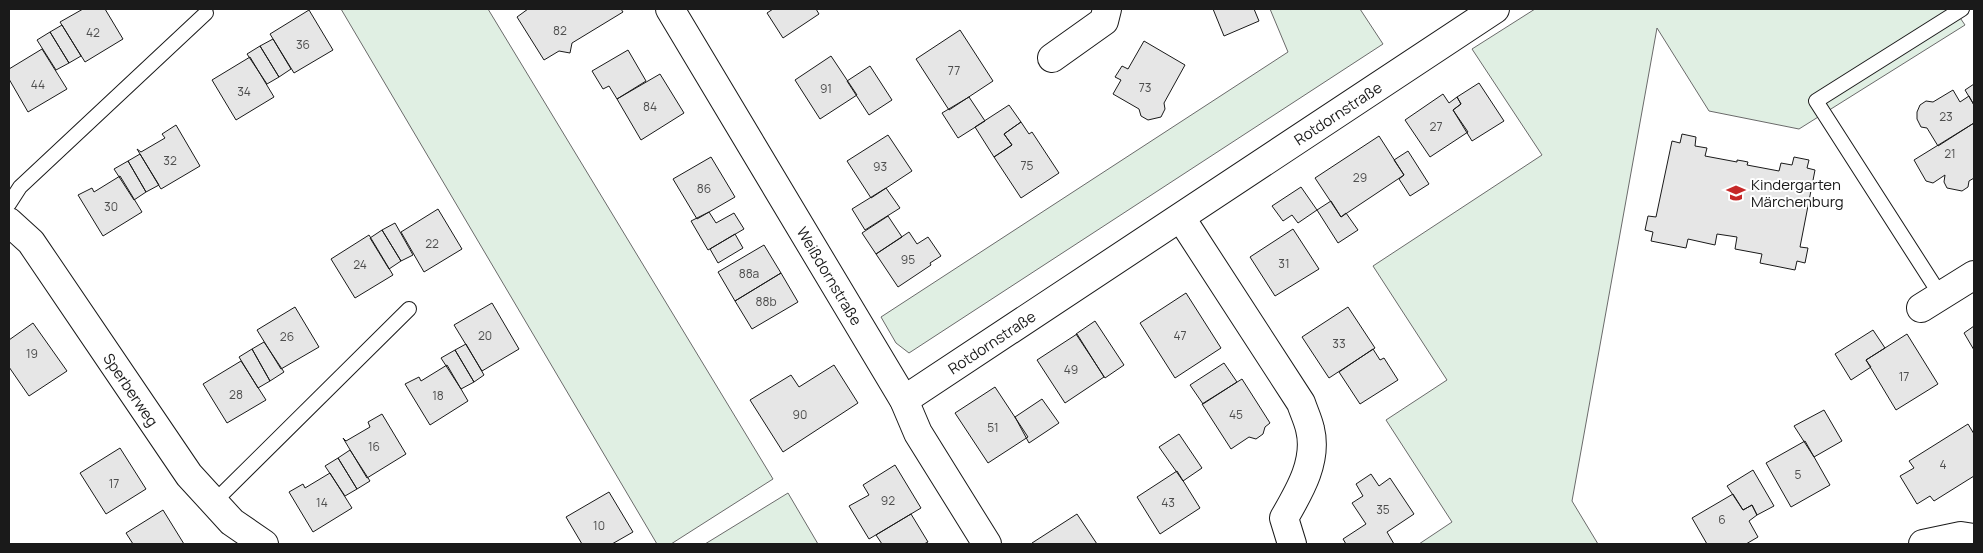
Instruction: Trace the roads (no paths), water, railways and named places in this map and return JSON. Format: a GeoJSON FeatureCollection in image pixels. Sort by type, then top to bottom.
{"type":"FeatureCollection","features":[{"type":"Feature","properties":{"kind":"street","name":"Weißdornstraße"},"geometry":{"type":"LineString","coordinates":[[670,9],[904,400],[918,433],[986,544]]}},
{"type":"Feature","properties":{"kind":"street"},"geometry":{"type":"LineString","coordinates":[[1052,58],[1104,21],[1107,9]]}},
{"type":"Feature","properties":{"kind":"street","name":"Rotdornstraße"},"geometry":{"type":"LineString","coordinates":[[904,400],[1495,9]]}},
{"type":"Feature","properties":{"kind":"street"},"geometry":{"type":"LineString","coordinates":[[1180,218],[1301,403],[1311,431],[1310,461],[1303,484],[1284,518],[1292,544]]}},
{"type":"Feature","properties":{"kind":"street","name":"Sperberweg"},"geometry":{"type":"LineString","coordinates":[[9,222],[31,242],[189,475],[232,522],[264,544]]}},
{"type":"Feature","properties":{"kind":"street"},"geometry":{"type":"LineString","coordinates":[[1931,302],[1974,275]]}},
{"type":"Feature","properties":{"kind":"street"},"geometry":{"type":"LineString","coordinates":[[1923,544],[1960,536],[1974,538]]}},
{"type":"Feature","properties":{"kind":"lane"},"geometry":{"type":"LineString","coordinates":[[1931,302],[1816,101],[1962,9]]}},
{"type":"Feature","properties":{"kind":"lane"},"geometry":{"type":"LineString","coordinates":[[9,204],[20,186],[206,13]]}},
{"type":"Feature","properties":{"kind":"lane"},"geometry":{"type":"LineString","coordinates":[[214,502],[409,309]]}},
{"type":"Feature","properties":{"kind":"place","name":"Kindergarten Märchenburg"},"geometry":{"type":"Point","coordinates":[1736,193]}}]}
